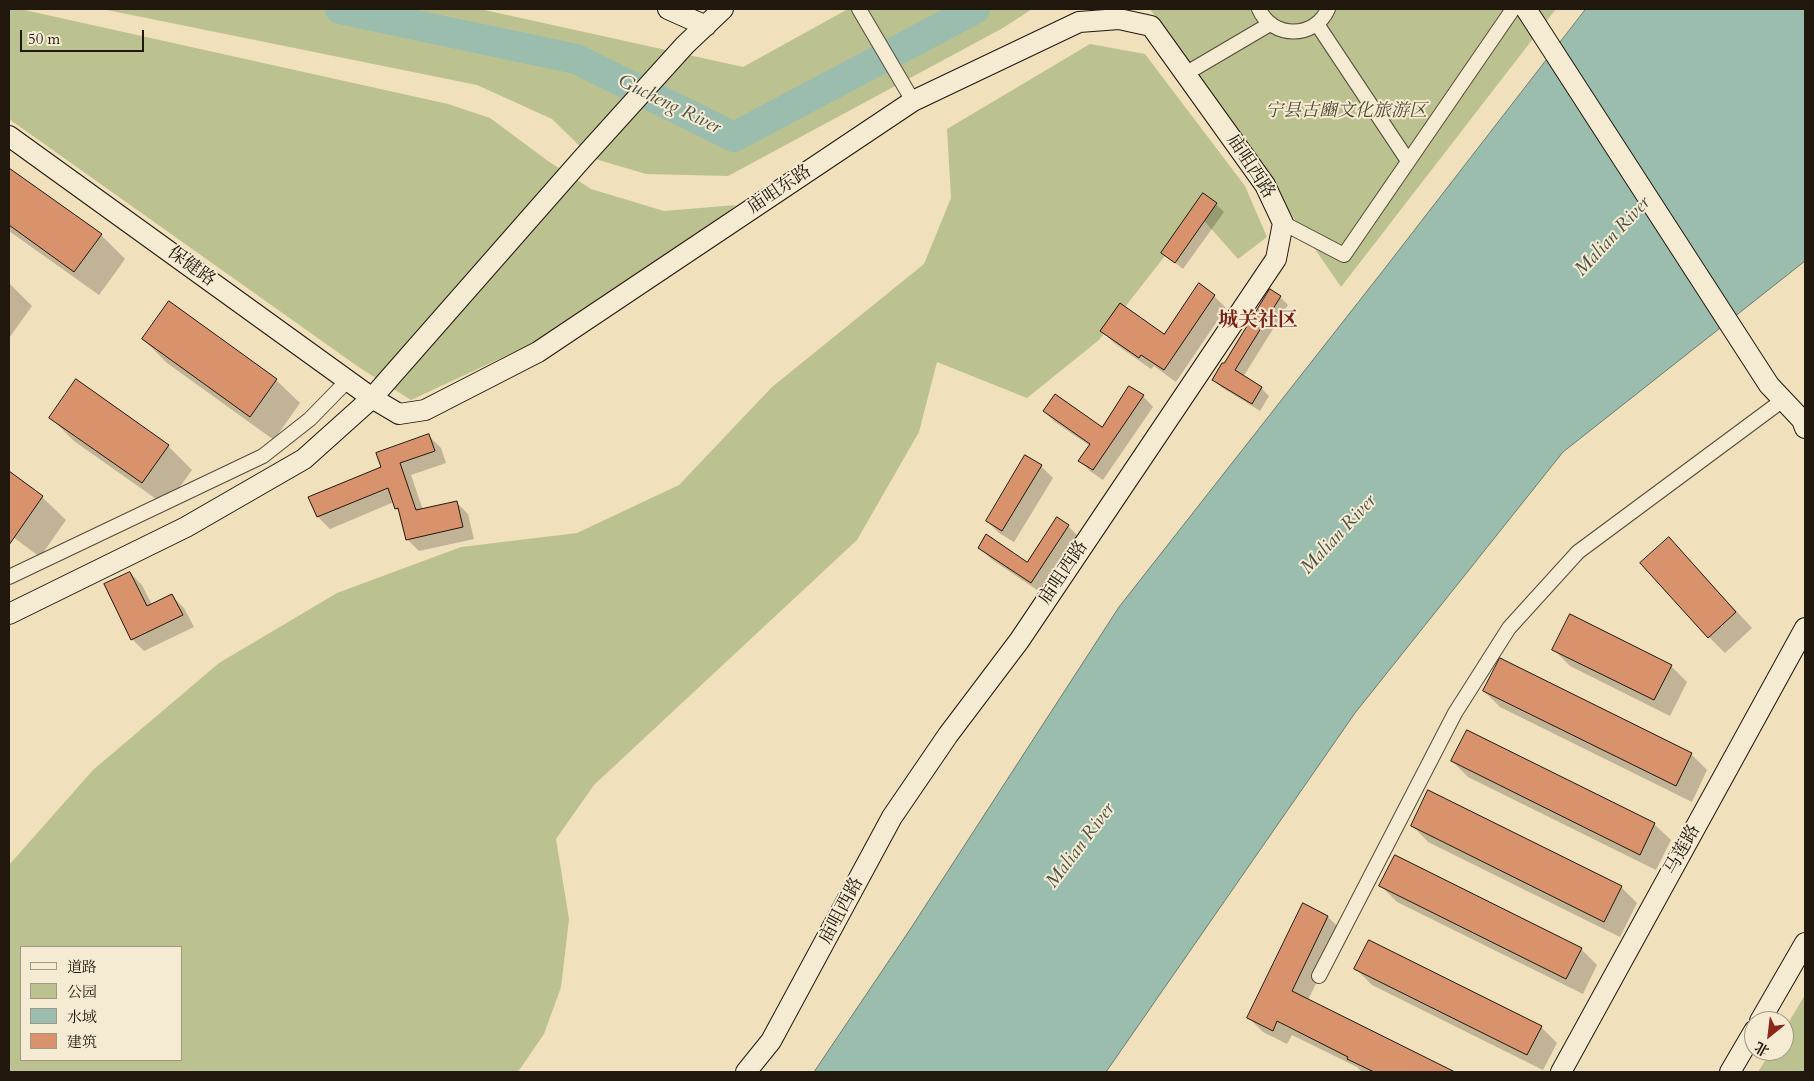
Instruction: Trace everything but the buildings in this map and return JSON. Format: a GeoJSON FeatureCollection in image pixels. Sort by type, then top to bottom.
{"type":"FeatureCollection","features":[{"type":"Feature","properties":{"kind":"street"},"geometry":{"type":"LineString","coordinates":[[668,9],[706,26]]}},
{"type":"Feature","properties":{"kind":"street"},"geometry":{"type":"LineString","coordinates":[[9,614],[186,527],[304,459],[372,398],[581,160],[685,45],[723,9]]}},
{"type":"Feature","properties":{"kind":"street"},"geometry":{"type":"LineString","coordinates":[[859,9],[913,101]]}},
{"type":"Feature","properties":{"kind":"street"},"geometry":{"type":"LineString","coordinates":[[1259,9],[1261,15],[1270,24],[1280,30],[1293,32],[1306,30],[1317,24],[1328,9]]}},
{"type":"Feature","properties":{"kind":"street"},"geometry":{"type":"LineString","coordinates":[[1283,223],[1344,255],[1513,9]]}},
{"type":"Feature","properties":{"kind":"street"},"geometry":{"type":"LineString","coordinates":[[1529,14],[1769,385],[1804,422]]}},
{"type":"Feature","properties":{"kind":"street","name":"庙咀东路"},"geometry":{"type":"LineString","coordinates":[[372,398],[399,414],[426,410],[538,352],[913,101],[1082,15],[1119,19],[1150,26],[1185,74]]}},
{"type":"Feature","properties":{"kind":"street"},"geometry":{"type":"LineString","coordinates":[[1185,74],[1270,24]]}},
{"type":"Feature","properties":{"kind":"street"},"geometry":{"type":"LineString","coordinates":[[1317,24],[1408,161]]}},
{"type":"Feature","properties":{"kind":"street","name":"庙咀西路"},"geometry":{"type":"LineString","coordinates":[[746,1072],[771,1041],[892,817],[948,735],[1019,641],[1276,259],[1283,223],[1265,185],[1185,74]]}},
{"type":"Feature","properties":{"kind":"street","name":"保健路"},"geometry":{"type":"LineString","coordinates":[[9,136],[372,398]]}},
{"type":"Feature","properties":{"kind":"street"},"geometry":{"type":"LineString","coordinates":[[9,577],[263,456],[310,419],[348,380]]}},
{"type":"Feature","properties":{"kind":"street"},"geometry":{"type":"LineString","coordinates":[[1319,976],[1455,713],[1509,628],[1578,552],[1783,400]]}},
{"type":"Feature","properties":{"kind":"street","name":"马莲路"},"geometry":{"type":"LineString","coordinates":[[1561,1072],[1805,628]]}},
{"type":"Feature","properties":{"kind":"street"},"geometry":{"type":"LineString","coordinates":[[1766,1011],[1805,943]]}},
{"type":"Feature","properties":{"kind":"street"},"geometry":{"type":"LineString","coordinates":[[1730,1072],[1744,1048]]}},
{"type":"Feature","properties":{"kind":"green space"},"geometry":{"type":"Polygon","coordinates":[[[9,9],[20,9],[448,104],[490,118],[548,161],[591,189],[664,211],[736,205],[702,232],[540,340],[411,400],[360,368],[9,119],[9,9]]]}},
{"type":"Feature","properties":{"kind":"green space"},"geometry":{"type":"Polygon","coordinates":[[[102,9],[480,9],[743,67],[848,9],[1032,9],[1003,28],[728,176],[646,174],[592,158],[552,119],[477,85],[102,9]]]}},
{"type":"Feature","properties":{"kind":"green space","name":"宁县古豳文化旅游区"},"geometry":{"type":"Polygon","coordinates":[[[1150,9],[1556,9],[1341,287],[1150,9]]]}},
{"type":"Feature","properties":{"kind":"green space"},"geometry":{"type":"Polygon","coordinates":[[[1090,44],[1145,54],[1245,186],[1267,237],[1238,259],[1198,214],[1099,340],[1027,398],[937,362],[919,432],[857,540],[594,785],[556,839],[569,919],[561,987],[544,1034],[518,1072],[9,1072],[9,865],[93,770],[219,663],[337,593],[461,547],[577,533],[679,485],[772,387],[924,264],[951,198],[947,129],[1090,44]]]}},
{"type":"Feature","properties":{"kind":"green space"},"geometry":{"type":"Polygon","coordinates":[[[1805,995],[1805,1072],[1758,1072],[1765,1061],[1794,1061],[1794,1013],[1805,995]]]}},
{"type":"Feature","properties":{"kind":"water","name":"Malian River"},"geometry":{"type":"Polygon","coordinates":[[[1586,9],[1805,9],[1805,261],[1563,452],[1355,713],[1106,1072],[814,1072],[911,928],[1119,607],[1586,9]]]}},
{"type":"Feature","properties":{"kind":"waterway","name":"Gucheng River"},"geometry":{"type":"LineString","coordinates":[[340,9],[576,59],[734,137],[975,9]]}},
{"type":"Feature","properties":{"kind":"district","name":"城关社区"},"geometry":{"type":"Point","coordinates":[1258,321]}}]}
